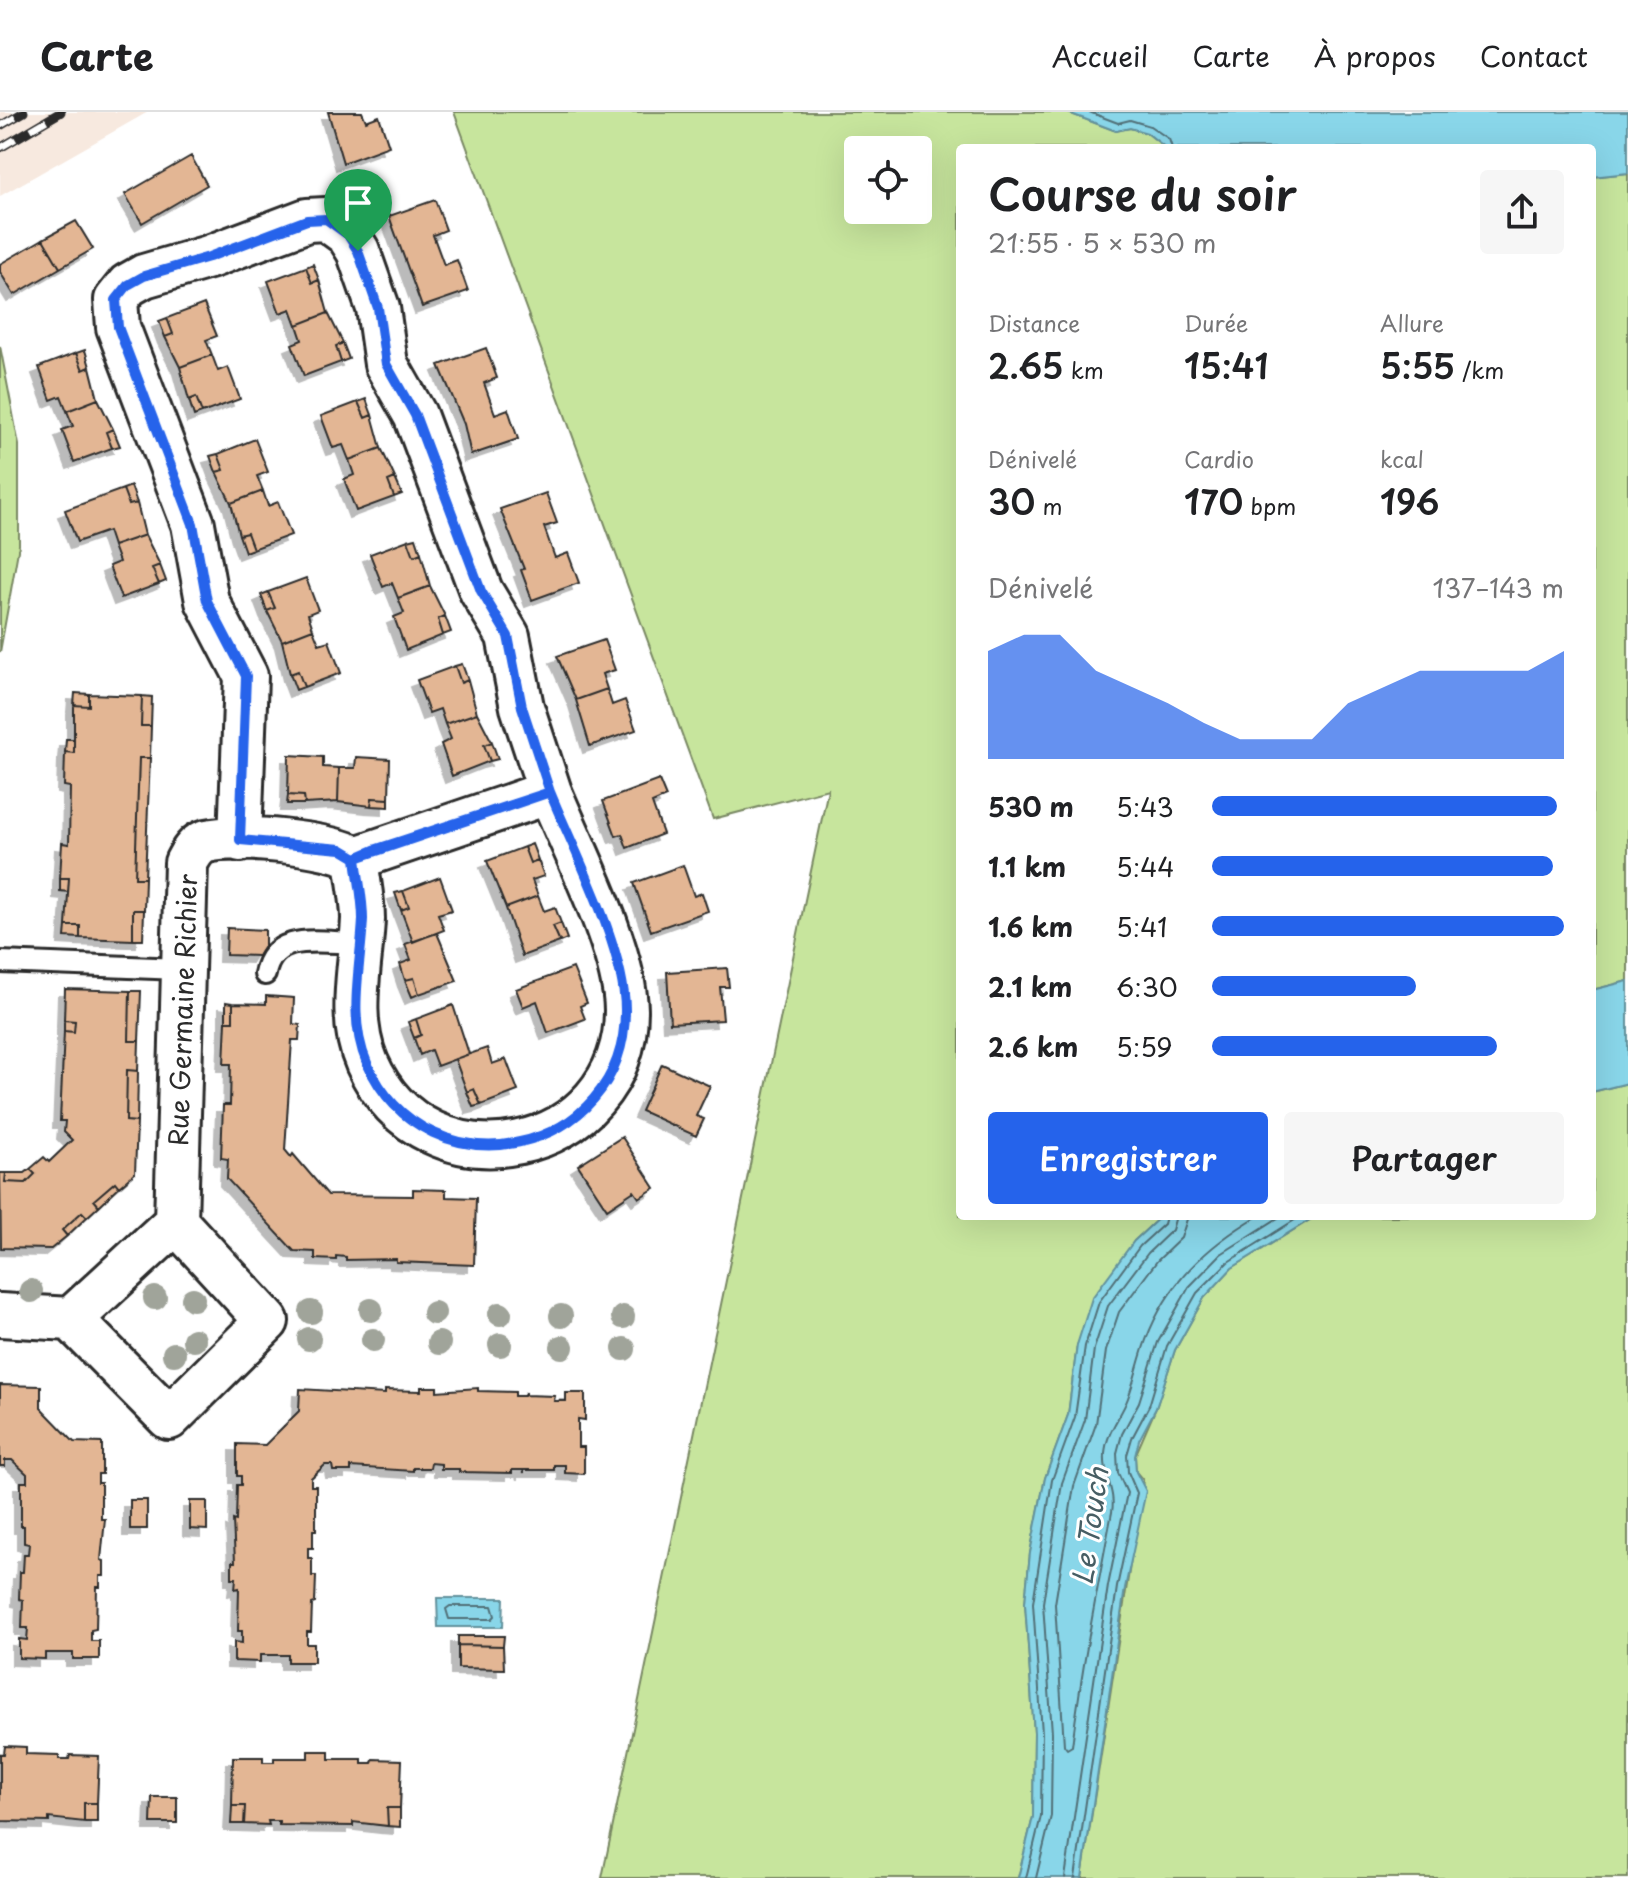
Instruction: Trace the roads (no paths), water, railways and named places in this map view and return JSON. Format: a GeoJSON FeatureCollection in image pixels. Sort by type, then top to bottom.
{"type":"FeatureCollection","features":[{"type":"Feature","properties":{"kind":"street"},"geometry":{"type":"LineString","coordinates":[[240,840],[246,676],[207,601],[193,524],[118,327],[116,300],[128,285],[144,276],[209,257],[307,220],[326,219],[348,235],[358,251],[378,308],[386,364],[415,415],[481,591],[508,636],[522,707],[550,792],[611,942],[626,1008],[623,1036],[613,1067],[594,1098],[567,1123],[534,1139],[503,1147],[479,1147],[430,1132],[407,1116],[381,1091],[366,1060],[357,1029],[358,943],[363,919],[356,858],[550,792]]}},
{"type":"Feature","properties":{"kind":"street","name":"Rue Germaine Richier"},"geometry":{"type":"LineString","coordinates":[[176,1222],[186,863],[193,849],[205,841],[240,840],[341,849],[356,858]]}},
{"type":"Feature","properties":{"kind":"street"},"geometry":{"type":"LineString","coordinates":[[0,1315],[71,1319],[169,1418],[267,1321],[176,1222],[71,1319]]}},
{"type":"Feature","properties":{"kind":"lane"},"geometry":{"type":"LineString","coordinates":[[265,974],[268,958],[278,947],[292,942],[358,943]]}},
{"type":"Feature","properties":{"kind":"lane"},"geometry":{"type":"LineString","coordinates":[[0,962],[181,969]]}},
{"type":"Feature","properties":{"kind":"water"},"geometry":{"type":"Polygon","coordinates":[[[1066,112],[1628,112],[1628,173],[1596,177],[1596,144],[1161,144],[1147,133],[1130,128],[1116,131],[1066,112]]]}},
{"type":"Feature","properties":{"kind":"water"},"geometry":{"type":"Polygon","coordinates":[[[1628,981],[1628,1083],[1596,1091],[1596,989],[1628,981]]]}},
{"type":"Feature","properties":{"kind":"water","name":"Le Touch"},"geometry":{"type":"Polygon","coordinates":[[[1157,1220],[1310,1220],[1232,1268],[1204,1298],[1175,1350],[1156,1408],[1139,1440],[1135,1456],[1136,1472],[1146,1491],[1125,1588],[1082,1878],[1018,1878],[1033,1817],[1034,1733],[1025,1603],[1030,1553],[1045,1478],[1068,1415],[1077,1345],[1092,1298],[1134,1241],[1157,1220]]]}},
{"type":"Feature","properties":{"kind":"water"},"geometry":{"type":"Polygon","coordinates":[[[437,1598],[504,1598],[503,1627],[438,1627],[437,1598]]]}},
{"type":"Feature","properties":{"kind":"railway"},"geometry":{"type":"LineString","coordinates":[[0,126],[24,112]]}},
{"type":"Feature","properties":{"kind":"railway"},"geometry":{"type":"LineString","coordinates":[[0,148],[61,112]]}}]}
